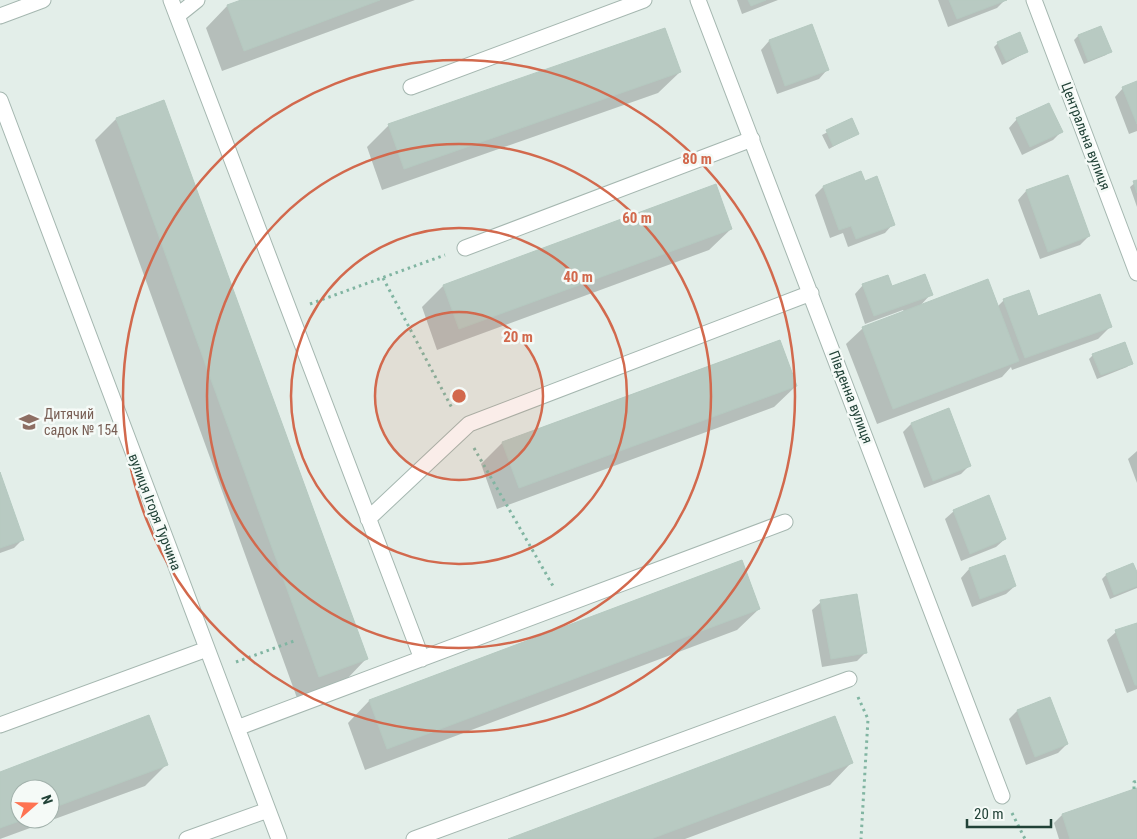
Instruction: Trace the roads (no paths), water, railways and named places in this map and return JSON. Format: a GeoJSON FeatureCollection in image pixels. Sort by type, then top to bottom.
{"type":"FeatureCollection","features":[{"type":"Feature","properties":{"kind":"street"},"geometry":{"type":"LineString","coordinates":[[0,16],[44,0]]}},
{"type":"Feature","properties":{"kind":"street"},"geometry":{"type":"LineString","coordinates":[[171,0],[422,659]]}},
{"type":"Feature","properties":{"kind":"street"},"geometry":{"type":"LineString","coordinates":[[177,16],[197,0]]}},
{"type":"Feature","properties":{"kind":"street"},"geometry":{"type":"LineString","coordinates":[[411,87],[644,0]]}},
{"type":"Feature","properties":{"kind":"street","name":"Південна вулиця"},"geometry":{"type":"LineString","coordinates":[[698,0],[812,293],[1002,796]]}},
{"type":"Feature","properties":{"kind":"street","name":"Центральна вулиця"},"geometry":{"type":"LineString","coordinates":[[1034,0],[1137,273]]}},
{"type":"Feature","properties":{"kind":"street","name":"вулиця Ігоря Турчина"},"geometry":{"type":"LineString","coordinates":[[0,100],[279,839]]}},
{"type":"Feature","properties":{"kind":"street"},"geometry":{"type":"LineString","coordinates":[[465,248],[752,139]]}},
{"type":"Feature","properties":{"kind":"street"},"geometry":{"type":"LineString","coordinates":[[368,519],[469,424],[812,293]]}},
{"type":"Feature","properties":{"kind":"street"},"geometry":{"type":"LineString","coordinates":[[237,728],[785,522]]}},
{"type":"Feature","properties":{"kind":"street"},"geometry":{"type":"LineString","coordinates":[[0,725],[207,649]]}},
{"type":"Feature","properties":{"kind":"street"},"geometry":{"type":"LineString","coordinates":[[414,839],[850,679]]}},
{"type":"Feature","properties":{"kind":"street"},"geometry":{"type":"LineString","coordinates":[[187,839],[268,810]]}},
{"type":"Feature","properties":{"kind":"place","name":"Дитячий садок № 154"},"geometry":{"type":"Point","coordinates":[29,422]}}]}
